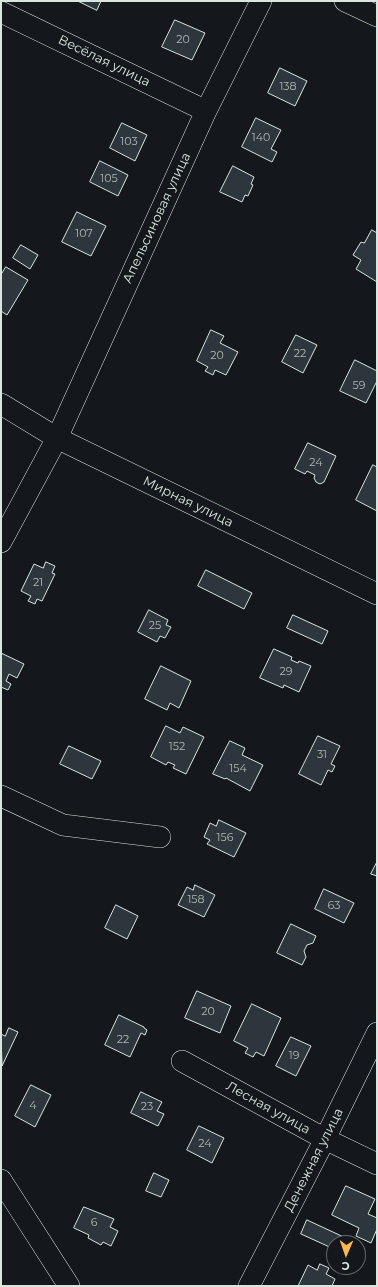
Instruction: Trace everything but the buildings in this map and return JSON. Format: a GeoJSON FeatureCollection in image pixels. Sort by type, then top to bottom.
{"type":"FeatureCollection","features":[{"type":"Feature","properties":{"kind":"street","name":"Апельсиновая улица"},"geometry":{"type":"LineString","coordinates":[[1,542],[57,438],[206,111],[261,1]]}},
{"type":"Feature","properties":{"kind":"street"},"geometry":{"type":"LineString","coordinates":[[345,1],[377,16]]}},
{"type":"Feature","properties":{"kind":"street","name":"Весёлая улица"},"geometry":{"type":"LineString","coordinates":[[1,12],[206,111]]}},
{"type":"Feature","properties":{"kind":"street","name":"Мирная улица"},"geometry":{"type":"LineString","coordinates":[[1,404],[57,438],[377,594]]}},
{"type":"Feature","properties":{"kind":"street"},"geometry":{"type":"LineString","coordinates":[[1,796],[63,825],[160,837]]}},
{"type":"Feature","properties":{"kind":"street","name":"Денежная улица"},"geometry":{"type":"LineString","coordinates":[[249,1286],[325,1139],[377,1033]]}},
{"type":"Feature","properties":{"kind":"street","name":"Лесная улица"},"geometry":{"type":"LineString","coordinates":[[182,1061],[325,1139],[377,1164]]}},
{"type":"Feature","properties":{"kind":"street"},"geometry":{"type":"LineString","coordinates":[[1,1180],[69,1286]]}}]}
